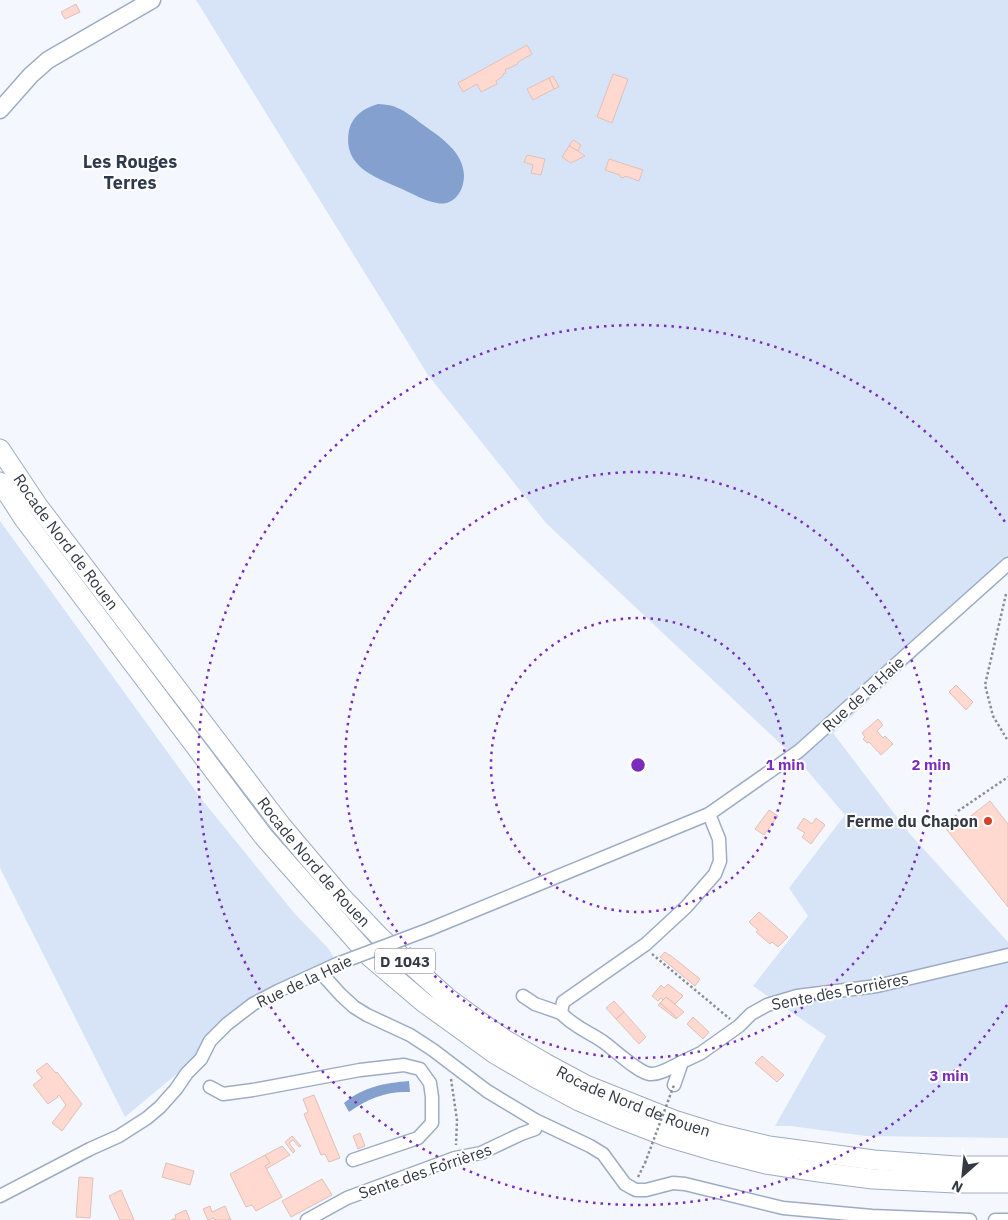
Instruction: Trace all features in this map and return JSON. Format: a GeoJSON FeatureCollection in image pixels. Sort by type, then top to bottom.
{"type":"FeatureCollection","features":[{"type":"Feature","properties":{"kind":"highway","name":"Rocade Nord de Rouen"},"geometry":{"type":"LineString","coordinates":[[0,449],[44,514],[281,825],[340,895],[380,937],[448,999],[512,1044],[586,1085],[674,1120],[718,1134],[769,1146],[874,1160],[956,1166],[1008,1166]]}},
{"type":"Feature","properties":{"kind":"highway","name":"Rocade Nord de Rouen"},"geometry":{"type":"LineString","coordinates":[[0,482],[24,519],[263,836],[370,957],[423,1002],[495,1054],[579,1101],[622,1120],[667,1137],[766,1164],[873,1179],[955,1183],[1008,1183]]}},
{"type":"Feature","properties":{"kind":"main road"},"geometry":{"type":"LineString","coordinates":[[0,110],[30,75],[48,60],[152,0]]}},
{"type":"Feature","properties":{"kind":"street","name":"Rue de la Haie"},"geometry":{"type":"LineString","coordinates":[[0,1196],[119,1136],[147,1118],[160,1107],[187,1073],[201,1059],[210,1041],[227,1024],[253,1004],[338,964],[430,929],[709,814],[799,751],[1008,564]]}},
{"type":"Feature","properties":{"kind":"street"},"geometry":{"type":"LineString","coordinates":[[561,1013],[563,1002],[646,944],[686,907],[715,874],[720,861],[718,839],[709,814]]}},
{"type":"Feature","properties":{"kind":"street","name":"Sente des Forrières"},"geometry":{"type":"LineString","coordinates":[[682,1062],[701,1053],[739,1026],[750,1014],[767,1005],[797,996],[877,986],[1008,955]]}},
{"type":"Feature","properties":{"kind":"street"},"geometry":{"type":"LineString","coordinates":[[321,972],[354,1007],[410,1035],[487,1091],[535,1120],[603,1154],[625,1184],[636,1190],[646,1190],[673,1182],[783,1208],[872,1216],[970,1220]]}},
{"type":"Feature","properties":{"kind":"street"},"geometry":{"type":"LineString","coordinates":[[523,996],[535,1004],[561,1013],[570,1022],[603,1042],[648,1074],[656,1073],[682,1062]]}},
{"type":"Feature","properties":{"kind":"street"},"geometry":{"type":"LineString","coordinates":[[674,1085],[682,1062]]}},
{"type":"Feature","properties":{"kind":"street"},"geometry":{"type":"LineString","coordinates":[[210,1087],[223,1094],[360,1070],[404,1065],[420,1069],[430,1083],[432,1123],[418,1138],[353,1160]]}},
{"type":"Feature","properties":{"kind":"street","name":"Sente des Forrières"},"geometry":{"type":"LineString","coordinates":[[307,1220],[347,1198],[455,1158],[481,1153],[535,1129],[535,1120]]}},
{"type":"Feature","properties":{"kind":"street"},"geometry":{"type":"LineString","coordinates":[[995,1220],[1008,1220]]}},
{"type":"Feature","properties":{"kind":"path"},"geometry":{"type":"LineString","coordinates":[[1006,594],[985,686],[993,716],[1008,741]]}},
{"type":"Feature","properties":{"kind":"path"},"geometry":{"type":"LineString","coordinates":[[958,811],[1008,777]]}},
{"type":"Feature","properties":{"kind":"path"},"geometry":{"type":"LineString","coordinates":[[646,944],[653,956],[739,1026]]}},
{"type":"Feature","properties":{"kind":"path"},"geometry":{"type":"LineString","coordinates":[[447,1073],[452,1080],[457,1120],[455,1158]]}},
{"type":"Feature","properties":{"kind":"path"},"geometry":{"type":"LineString","coordinates":[[645,1163],[674,1085]]}},
{"type":"Feature","properties":{"kind":"shaded area"},"geometry":{"type":"Polygon","coordinates":[[[196,0],[1008,0],[1008,573],[833,733],[909,833],[1008,942],[1008,1138],[866,1136],[790,1126],[775,1126],[826,1036],[753,986],[808,916],[789,888],[845,815],[800,762],[546,523],[428,375],[196,0]]]}},
{"type":"Feature","properties":{"kind":"shaded area"},"geometry":{"type":"Polygon","coordinates":[[[0,521],[203,801],[295,914],[328,948],[340,967],[262,1003],[125,1117],[0,868],[0,521]]]}},
{"type":"Feature","properties":{"kind":"water"},"geometry":{"type":"Polygon","coordinates":[[[378,104],[393,106],[405,112],[443,140],[455,152],[463,166],[464,178],[460,192],[453,200],[440,204],[424,199],[381,180],[363,169],[356,162],[348,143],[349,130],[356,116],[378,104]]]}},
{"type":"Feature","properties":{"kind":"water"},"geometry":{"type":"Polygon","coordinates":[[[409,1081],[410,1092],[378,1096],[349,1112],[344,1103],[359,1093],[375,1087],[409,1081]]]}},
{"type":"Feature","properties":{"kind":"building"},"geometry":{"type":"Polygon","coordinates":[[[76,4],[80,12],[65,19],[61,12],[76,4]]]}},
{"type":"Feature","properties":{"kind":"building"},"geometry":{"type":"Polygon","coordinates":[[[527,45],[532,54],[505,70],[506,73],[496,81],[497,84],[481,92],[477,84],[463,92],[458,83],[527,45]]]}},
{"type":"Feature","properties":{"kind":"building"},"geometry":{"type":"Polygon","coordinates":[[[613,74],[628,79],[612,123],[597,117],[613,74]]]}},
{"type":"Feature","properties":{"kind":"building"},"geometry":{"type":"Polygon","coordinates":[[[553,76],[559,87],[554,89],[549,78],[553,76]]]}},
{"type":"Feature","properties":{"kind":"building"},"geometry":{"type":"Polygon","coordinates":[[[549,78],[554,89],[533,100],[527,89],[549,78]]]}},
{"type":"Feature","properties":{"kind":"building"},"geometry":{"type":"Polygon","coordinates":[[[573,140],[581,145],[578,151],[569,146],[573,140]]]}},
{"type":"Feature","properties":{"kind":"building"},"geometry":{"type":"Polygon","coordinates":[[[569,146],[585,156],[571,163],[562,157],[569,146]]]}},
{"type":"Feature","properties":{"kind":"building"},"geometry":{"type":"Polygon","coordinates":[[[527,155],[545,159],[541,175],[531,173],[533,165],[524,162],[527,155]]]}},
{"type":"Feature","properties":{"kind":"building"},"geometry":{"type":"Polygon","coordinates":[[[609,159],[643,170],[639,181],[625,176],[623,178],[620,175],[605,170],[609,159]]]}},
{"type":"Feature","properties":{"kind":"building"},"geometry":{"type":"Polygon","coordinates":[[[956,685],[973,702],[966,710],[949,692],[956,685]]]}},
{"type":"Feature","properties":{"kind":"building"},"geometry":{"type":"Polygon","coordinates":[[[878,719],[883,725],[877,731],[883,738],[885,736],[893,744],[881,755],[869,742],[867,743],[863,739],[865,737],[862,733],[878,719]]]}},
{"type":"Feature","properties":{"kind":"building"},"geometry":{"type":"Polygon","coordinates":[[[990,801],[1008,824],[1008,907],[943,825],[956,815],[962,823],[990,801]]]}},
{"type":"Feature","properties":{"kind":"building"},"geometry":{"type":"Polygon","coordinates":[[[769,810],[778,816],[764,835],[755,829],[769,810]]]}},
{"type":"Feature","properties":{"kind":"building"},"geometry":{"type":"Polygon","coordinates":[[[804,818],[812,824],[816,818],[825,825],[811,844],[802,837],[805,833],[797,828],[804,818]]]}},
{"type":"Feature","properties":{"kind":"building"},"geometry":{"type":"Polygon","coordinates":[[[759,912],[788,937],[778,947],[772,942],[770,944],[756,932],[758,930],[749,922],[759,912]]]}},
{"type":"Feature","properties":{"kind":"building"},"geometry":{"type":"Polygon","coordinates":[[[665,952],[700,979],[695,986],[660,957],[665,952]]]}},
{"type":"Feature","properties":{"kind":"building"},"geometry":{"type":"Polygon","coordinates":[[[668,984],[683,996],[675,1004],[666,997],[658,1001],[652,996],[661,985],[664,988],[668,984]]]}},
{"type":"Feature","properties":{"kind":"building"},"geometry":{"type":"Polygon","coordinates":[[[666,997],[684,1012],[677,1018],[660,1003],[666,997]]]}},
{"type":"Feature","properties":{"kind":"building"},"geometry":{"type":"Polygon","coordinates":[[[614,1001],[624,1012],[616,1019],[606,1008],[614,1001]]]}},
{"type":"Feature","properties":{"kind":"building"},"geometry":{"type":"Polygon","coordinates":[[[660,1003],[677,1018],[658,1005],[660,1003]]]}},
{"type":"Feature","properties":{"kind":"building"},"geometry":{"type":"Polygon","coordinates":[[[624,1012],[646,1037],[639,1044],[616,1019],[624,1012]]]}},
{"type":"Feature","properties":{"kind":"building"},"geometry":{"type":"Polygon","coordinates":[[[693,1017],[709,1032],[703,1039],[687,1024],[693,1017]]]}},
{"type":"Feature","properties":{"kind":"building"},"geometry":{"type":"Polygon","coordinates":[[[762,1056],[784,1075],[777,1082],[755,1063],[762,1056]]]}},
{"type":"Feature","properties":{"kind":"building"},"geometry":{"type":"Polygon","coordinates":[[[47,1063],[57,1072],[82,1104],[62,1131],[52,1123],[66,1105],[59,1095],[48,1104],[33,1085],[42,1078],[36,1071],[47,1063]]]}},
{"type":"Feature","properties":{"kind":"building"},"geometry":{"type":"Polygon","coordinates":[[[314,1095],[340,1158],[329,1162],[325,1154],[321,1155],[304,1114],[308,1112],[303,1099],[314,1095]]]}},
{"type":"Feature","properties":{"kind":"building"},"geometry":{"type":"Polygon","coordinates":[[[360,1133],[365,1146],[358,1149],[353,1136],[360,1133]]]}},
{"type":"Feature","properties":{"kind":"building"},"geometry":{"type":"Polygon","coordinates":[[[292,1136],[301,1146],[299,1147],[293,1140],[289,1143],[295,1151],[293,1153],[285,1142],[292,1136]]]}},
{"type":"Feature","properties":{"kind":"building"},"geometry":{"type":"Polygon","coordinates":[[[282,1146],[290,1155],[266,1169],[265,1166],[270,1163],[265,1155],[282,1146]]]}},
{"type":"Feature","properties":{"kind":"building"},"geometry":{"type":"Polygon","coordinates":[[[265,1155],[270,1163],[265,1166],[282,1197],[256,1211],[252,1205],[246,1207],[230,1174],[265,1155]]]}},
{"type":"Feature","properties":{"kind":"building"},"geometry":{"type":"Polygon","coordinates":[[[166,1163],[194,1171],[190,1185],[162,1177],[166,1163]]]}},
{"type":"Feature","properties":{"kind":"building"},"geometry":{"type":"Polygon","coordinates":[[[79,1177],[93,1178],[90,1218],[76,1217],[79,1177]]]}},
{"type":"Feature","properties":{"kind":"building"},"geometry":{"type":"Polygon","coordinates":[[[322,1179],[332,1195],[291,1217],[282,1201],[322,1179]]]}},
{"type":"Feature","properties":{"kind":"building"},"geometry":{"type":"Polygon","coordinates":[[[121,1190],[134,1220],[120,1220],[109,1196],[121,1190]]]}},
{"type":"Feature","properties":{"kind":"building"},"geometry":{"type":"Polygon","coordinates":[[[210,1206],[212,1212],[225,1206],[231,1220],[215,1220],[214,1218],[208,1220],[203,1209],[210,1206]]]}},
{"type":"Feature","properties":{"kind":"building"},"geometry":{"type":"Polygon","coordinates":[[[186,1210],[190,1220],[171,1220],[176,1218],[175,1215],[186,1210]]]}},
{"type":"Feature","properties":{"kind":"place","name":"Ferme du Chapon"},"geometry":{"type":"Point","coordinates":[988,821]}},
{"type":"Feature","properties":{"kind":"district","name":"Les Rouges Terres"},"geometry":{"type":"Point","coordinates":[130,171]}}]}
